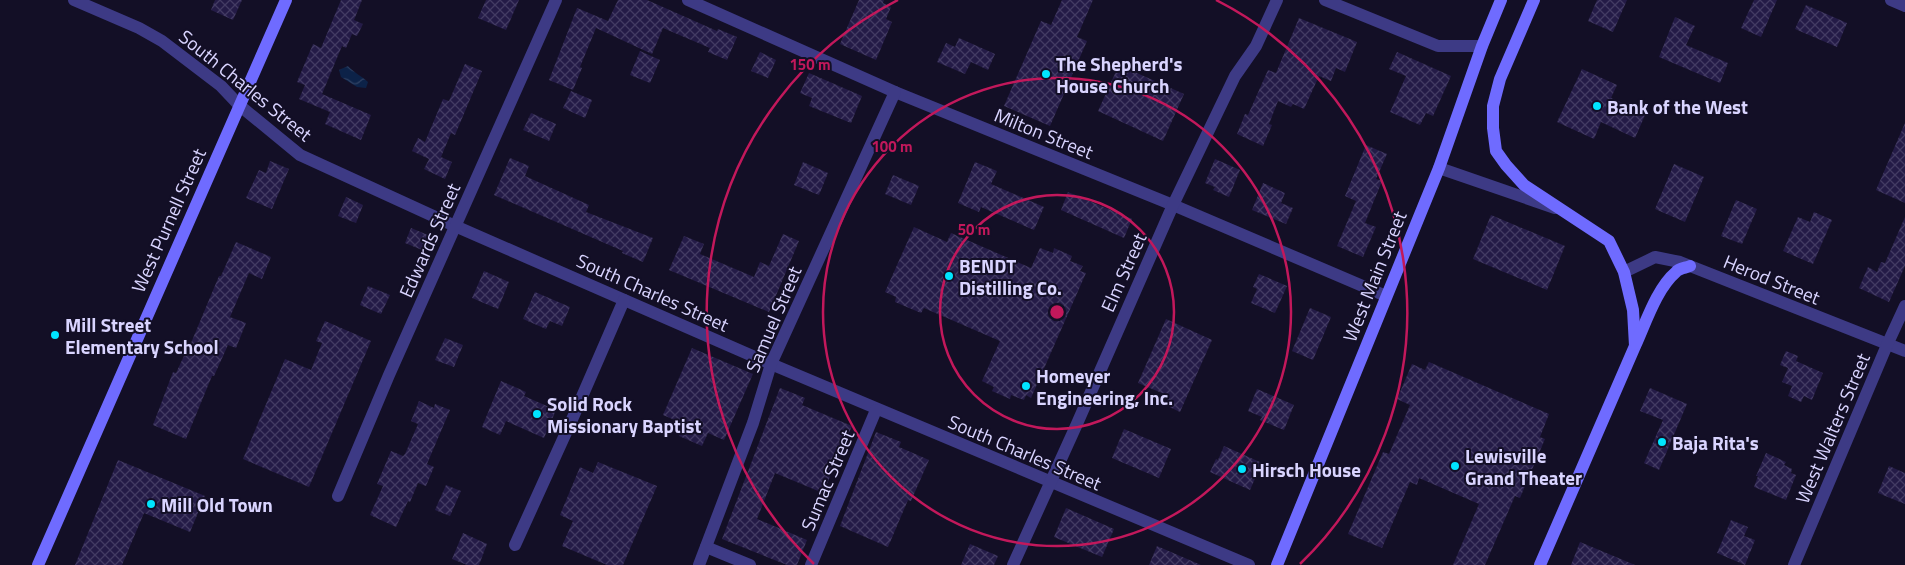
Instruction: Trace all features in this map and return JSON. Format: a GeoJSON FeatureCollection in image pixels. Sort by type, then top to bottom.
{"type":"FeatureCollection","features":[{"type":"Feature","properties":{"kind":"main road","name":"West Purnell Street"},"geometry":{"type":"LineString","coordinates":[[38,565],[286,0]]}},
{"type":"Feature","properties":{"kind":"main road","name":"West Main Street"},"geometry":{"type":"LineString","coordinates":[[1277,565],[1439,168],[1482,46],[1502,0]]}},
{"type":"Feature","properties":{"kind":"main road"},"geometry":{"type":"LineString","coordinates":[[1534,0],[1500,80],[1495,97],[1493,128],[1496,150],[1506,165],[1524,185],[1609,241],[1624,272],[1633,310],[1635,346]]}},
{"type":"Feature","properties":{"kind":"main road"},"geometry":{"type":"LineString","coordinates":[[1540,565],[1649,313],[1666,284],[1677,270],[1690,266]]}},
{"type":"Feature","properties":{"kind":"street","name":"South Charles Street"},"geometry":{"type":"LineString","coordinates":[[74,0],[139,28],[162,41],[221,86],[239,104],[300,155],[456,226],[876,410],[1249,565]]}},
{"type":"Feature","properties":{"kind":"street","name":"Edwards Street"},"geometry":{"type":"LineString","coordinates":[[338,496],[556,0]]}},
{"type":"Feature","properties":{"kind":"street","name":"Milton Street"},"geometry":{"type":"LineString","coordinates":[[688,0],[895,92],[1172,205],[1386,296]]}},
{"type":"Feature","properties":{"kind":"street","name":"Elm Street"},"geometry":{"type":"LineString","coordinates":[[1013,565],[1172,205],[1235,76],[1256,46],[1277,0]]}},
{"type":"Feature","properties":{"kind":"street"},"geometry":{"type":"LineString","coordinates":[[1325,0],[1438,46],[1482,46]]}},
{"type":"Feature","properties":{"kind":"street"},"geometry":{"type":"LineString","coordinates":[[1891,0],[1905,6]]}},
{"type":"Feature","properties":{"kind":"street","name":"Samuel Street"},"geometry":{"type":"LineString","coordinates":[[699,565],[753,423],[771,364],[895,92]]}},
{"type":"Feature","properties":{"kind":"street"},"geometry":{"type":"LineString","coordinates":[[1439,168],[1566,212]]}},
{"type":"Feature","properties":{"kind":"street","name":"Herod Street"},"geometry":{"type":"LineString","coordinates":[[1624,272],[1655,257],[1680,262],[1905,352]]}},
{"type":"Feature","properties":{"kind":"street"},"geometry":{"type":"LineString","coordinates":[[514,544],[574,415],[624,300]]}},
{"type":"Feature","properties":{"kind":"street","name":"West Walters Street"},"geometry":{"type":"LineString","coordinates":[[1794,565],[1887,344],[1905,306]]}},
{"type":"Feature","properties":{"kind":"street","name":"Sumac Street"},"geometry":{"type":"LineString","coordinates":[[812,565],[876,410]]}},
{"type":"Feature","properties":{"kind":"street"},"geometry":{"type":"LineString","coordinates":[[706,547],[750,565]]}},
{"type":"Feature","properties":{"kind":"water"},"geometry":{"type":"Polygon","coordinates":[[[348,66],[368,82],[366,88],[357,87],[341,77],[339,70],[348,66]]]}},
{"type":"Feature","properties":{"kind":"building"},"geometry":{"type":"Polygon","coordinates":[[[215,0],[242,0],[233,20],[211,10],[215,0]]]}},
{"type":"Feature","properties":{"kind":"building"},"geometry":{"type":"Polygon","coordinates":[[[341,0],[362,0],[354,20],[363,24],[357,36],[352,34],[346,48],[342,46],[322,94],[371,115],[361,140],[325,124],[330,112],[299,99],[305,85],[297,82],[313,44],[321,48],[341,0]]]}},
{"type":"Feature","properties":{"kind":"building"},"geometry":{"type":"Polygon","coordinates":[[[486,0],[519,0],[506,30],[478,18],[486,0]]]}},
{"type":"Feature","properties":{"kind":"building"},"geometry":{"type":"Polygon","coordinates":[[[618,0],[647,0],[717,31],[718,29],[737,37],[727,60],[708,52],[710,48],[663,28],[652,54],[596,28],[573,90],[549,80],[577,8],[608,21],[618,0]]]}},
{"type":"Feature","properties":{"kind":"building"},"geometry":{"type":"Polygon","coordinates":[[[859,0],[884,0],[883,3],[891,7],[886,19],[892,22],[876,60],[840,44],[859,0]]]}},
{"type":"Feature","properties":{"kind":"building","name":"The Shepherd's House Church"},"geometry":{"type":"Polygon","coordinates":[[[1062,0],[1093,0],[1077,37],[1087,41],[1050,126],[1004,106],[1041,21],[1051,25],[1062,0]]]}},
{"type":"Feature","properties":{"kind":"building"},"geometry":{"type":"Polygon","coordinates":[[[1597,0],[1627,0],[1613,32],[1588,21],[1597,0]]]}},
{"type":"Feature","properties":{"kind":"building"},"geometry":{"type":"Polygon","coordinates":[[[1754,0],[1777,0],[1761,37],[1741,28],[1754,0]]]}},
{"type":"Feature","properties":{"kind":"building"},"geometry":{"type":"Polygon","coordinates":[[[1806,5],[1847,23],[1837,47],[1795,29],[1806,5]]]}},
{"type":"Feature","properties":{"kind":"building"},"geometry":{"type":"Polygon","coordinates":[[[1675,17],[1695,26],[1686,45],[1728,63],[1720,83],[1659,57],[1675,17]]]}},
{"type":"Feature","properties":{"kind":"building"},"geometry":{"type":"Polygon","coordinates":[[[1299,18],[1357,42],[1345,72],[1336,68],[1331,81],[1319,76],[1304,109],[1293,104],[1291,107],[1278,101],[1269,124],[1272,125],[1263,146],[1237,134],[1245,114],[1248,115],[1268,70],[1276,73],[1299,18]]]}},
{"type":"Feature","properties":{"kind":"building"},"geometry":{"type":"Polygon","coordinates":[[[959,38],[995,54],[988,70],[971,62],[965,74],[937,62],[946,43],[955,47],[959,38]]]}},
{"type":"Feature","properties":{"kind":"building"},"geometry":{"type":"Polygon","coordinates":[[[640,51],[660,60],[650,83],[630,75],[640,51]]]}},
{"type":"Feature","properties":{"kind":"building"},"geometry":{"type":"Polygon","coordinates":[[[760,52],[776,60],[768,78],[751,71],[760,52]]]}},
{"type":"Feature","properties":{"kind":"building"},"geometry":{"type":"Polygon","coordinates":[[[1397,52],[1451,76],[1433,116],[1426,113],[1420,125],[1390,112],[1406,76],[1389,69],[1397,52]]]}},
{"type":"Feature","properties":{"kind":"building"},"geometry":{"type":"Polygon","coordinates":[[[465,64],[482,71],[455,135],[451,133],[441,157],[452,162],[445,179],[424,169],[429,159],[412,151],[418,138],[425,142],[443,99],[449,101],[465,64]]]}},
{"type":"Feature","properties":{"kind":"building"},"geometry":{"type":"Polygon","coordinates":[[[1119,65],[1184,94],[1163,141],[1098,111],[1119,65]]]}},
{"type":"Feature","properties":{"kind":"building","name":"Bank of the West"},"geometry":{"type":"Polygon","coordinates":[[[1582,69],[1617,85],[1611,98],[1646,113],[1635,138],[1601,122],[1594,139],[1557,122],[1582,69]]]}},
{"type":"Feature","properties":{"kind":"building"},"geometry":{"type":"Polygon","coordinates":[[[809,73],[862,96],[851,123],[809,106],[812,98],[800,93],[809,73]]]}},
{"type":"Feature","properties":{"kind":"building"},"geometry":{"type":"Polygon","coordinates":[[[571,91],[592,100],[585,118],[563,108],[571,91]]]}},
{"type":"Feature","properties":{"kind":"building"},"geometry":{"type":"Polygon","coordinates":[[[531,113],[556,124],[549,141],[523,130],[531,113]]]}},
{"type":"Feature","properties":{"kind":"building"},"geometry":{"type":"Polygon","coordinates":[[[1905,123],[1905,203],[1876,190],[1905,123]]]}},
{"type":"Feature","properties":{"kind":"building"},"geometry":{"type":"Polygon","coordinates":[[[1366,145],[1387,154],[1376,179],[1382,181],[1365,223],[1376,227],[1363,257],[1337,246],[1356,201],[1345,196],[1366,145]]]}},
{"type":"Feature","properties":{"kind":"building"},"geometry":{"type":"Polygon","coordinates":[[[510,158],[529,166],[525,176],[589,205],[586,212],[653,238],[643,262],[622,253],[623,251],[494,195],[510,158]]]}},
{"type":"Feature","properties":{"kind":"building"},"geometry":{"type":"Polygon","coordinates":[[[1215,159],[1240,170],[1229,197],[1213,190],[1215,187],[1205,183],[1215,159]]]}},
{"type":"Feature","properties":{"kind":"building"},"geometry":{"type":"Polygon","coordinates":[[[270,161],[289,169],[272,209],[246,198],[259,170],[266,173],[270,161]]]}},
{"type":"Feature","properties":{"kind":"building"},"geometry":{"type":"Polygon","coordinates":[[[803,162],[828,173],[819,195],[794,185],[803,162]]]}},
{"type":"Feature","properties":{"kind":"building"},"geometry":{"type":"Polygon","coordinates":[[[975,162],[997,171],[991,184],[1044,207],[1034,230],[981,207],[979,212],[958,203],[975,162]]]}},
{"type":"Feature","properties":{"kind":"building"},"geometry":{"type":"Polygon","coordinates":[[[1674,164],[1704,177],[1685,222],[1655,209],[1674,164]]]}},
{"type":"Feature","properties":{"kind":"building"},"geometry":{"type":"Polygon","coordinates":[[[893,175],[919,186],[911,205],[885,194],[893,175]]]}},
{"type":"Feature","properties":{"kind":"building"},"geometry":{"type":"Polygon","coordinates":[[[1263,183],[1285,193],[1281,203],[1293,208],[1286,224],[1252,210],[1263,183]]]}},
{"type":"Feature","properties":{"kind":"building"},"geometry":{"type":"Polygon","coordinates":[[[1068,192],[1132,219],[1124,238],[1061,210],[1068,192]]]}},
{"type":"Feature","properties":{"kind":"building"},"geometry":{"type":"Polygon","coordinates":[[[346,197],[363,205],[356,223],[338,216],[346,197]]]}},
{"type":"Feature","properties":{"kind":"building"},"geometry":{"type":"Polygon","coordinates":[[[1736,200],[1757,209],[1742,244],[1721,236],[1736,200]]]}},
{"type":"Feature","properties":{"kind":"building"},"geometry":{"type":"Polygon","coordinates":[[[1814,212],[1832,220],[1813,264],[1783,251],[1798,217],[1810,222],[1814,212]]]}},
{"type":"Feature","properties":{"kind":"building"},"geometry":{"type":"Polygon","coordinates":[[[1491,215],[1565,246],[1547,290],[1473,259],[1491,215]]]}},
{"type":"Feature","properties":{"kind":"building"},"geometry":{"type":"Polygon","coordinates":[[[1905,217],[1905,266],[1889,302],[1859,288],[1868,267],[1877,272],[1881,262],[1885,263],[1905,217]]]}},
{"type":"Feature","properties":{"kind":"building"},"geometry":{"type":"Polygon","coordinates":[[[914,227],[947,242],[951,233],[1031,268],[1040,248],[1053,253],[1054,248],[1072,256],[1070,261],[1083,266],[1080,271],[1086,273],[1031,398],[1026,395],[1024,400],[1011,395],[1010,399],[992,391],[994,387],[982,381],[1000,341],[924,308],[921,313],[895,302],[896,297],[885,292],[914,227]]]}},
{"type":"Feature","properties":{"kind":"building"},"geometry":{"type":"Polygon","coordinates":[[[411,228],[428,235],[422,250],[405,243],[411,228]]]}},
{"type":"Feature","properties":{"kind":"building"},"geometry":{"type":"Polygon","coordinates":[[[783,234],[799,241],[769,312],[669,270],[684,236],[704,244],[700,254],[754,277],[760,262],[769,266],[783,234]]]}},
{"type":"Feature","properties":{"kind":"building"},"geometry":{"type":"Polygon","coordinates":[[[236,242],[271,257],[262,279],[249,273],[230,317],[246,323],[236,348],[228,345],[214,376],[212,376],[186,439],[153,425],[173,372],[176,373],[191,343],[219,276],[221,276],[236,242]]]}},
{"type":"Feature","properties":{"kind":"building"},"geometry":{"type":"Polygon","coordinates":[[[484,271],[509,282],[498,309],[472,298],[484,271]]]}},
{"type":"Feature","properties":{"kind":"building"},"geometry":{"type":"Polygon","coordinates":[[[1259,274],[1287,286],[1275,313],[1251,303],[1257,289],[1253,287],[1259,274]]]}},
{"type":"Feature","properties":{"kind":"building"},"geometry":{"type":"Polygon","coordinates":[[[368,286],[390,295],[381,314],[360,305],[368,286]]]}},
{"type":"Feature","properties":{"kind":"building"},"geometry":{"type":"Polygon","coordinates":[[[535,292],[570,307],[562,326],[550,321],[546,329],[523,319],[535,292]]]}},
{"type":"Feature","properties":{"kind":"building"},"geometry":{"type":"Polygon","coordinates":[[[1310,308],[1331,317],[1313,360],[1292,351],[1310,308]]]}},
{"type":"Feature","properties":{"kind":"building"},"geometry":{"type":"Polygon","coordinates":[[[1166,319],[1212,340],[1180,412],[1165,405],[1169,396],[1138,383],[1166,319]]]}},
{"type":"Feature","properties":{"kind":"building"},"geometry":{"type":"Polygon","coordinates":[[[325,321],[371,341],[309,487],[243,459],[285,359],[311,370],[322,343],[316,341],[325,321]]]}},
{"type":"Feature","properties":{"kind":"building"},"geometry":{"type":"Polygon","coordinates":[[[445,338],[463,345],[454,367],[435,360],[445,338]]]}},
{"type":"Feature","properties":{"kind":"building"},"geometry":{"type":"Polygon","coordinates":[[[692,348],[753,374],[724,440],[708,433],[702,446],[679,436],[684,424],[663,415],[692,348]]]}},
{"type":"Feature","properties":{"kind":"building"},"geometry":{"type":"Polygon","coordinates":[[[1786,351],[1798,356],[1796,361],[1823,373],[1812,400],[1804,396],[1801,402],[1788,396],[1792,386],[1782,382],[1788,368],[1780,365],[1786,351]]]}},
{"type":"Feature","properties":{"kind":"building","name":"Lewisville Grand Theater"},"geometry":{"type":"Polygon","coordinates":[[[1429,362],[1549,414],[1540,437],[1545,439],[1520,498],[1515,496],[1485,565],[1453,565],[1479,504],[1419,478],[1417,485],[1410,482],[1382,548],[1348,534],[1383,452],[1389,454],[1410,405],[1397,399],[1412,364],[1425,370],[1429,362]]]}},
{"type":"Feature","properties":{"kind":"building"},"geometry":{"type":"Polygon","coordinates":[[[501,381],[526,392],[524,396],[556,410],[544,438],[506,421],[500,435],[482,427],[501,381]]]}},
{"type":"Feature","properties":{"kind":"building"},"geometry":{"type":"Polygon","coordinates":[[[780,388],[805,398],[802,405],[852,426],[823,493],[775,473],[757,519],[807,540],[797,565],[787,565],[722,539],[780,388]]]}},
{"type":"Feature","properties":{"kind":"building","name":"Baja Rita's"},"geometry":{"type":"Polygon","coordinates":[[[1650,388],[1687,404],[1659,470],[1644,463],[1663,420],[1640,411],[1650,388]]]}},
{"type":"Feature","properties":{"kind":"building"},"geometry":{"type":"Polygon","coordinates":[[[1257,389],[1294,405],[1284,430],[1260,420],[1262,417],[1248,411],[1257,389]]]}},
{"type":"Feature","properties":{"kind":"building"},"geometry":{"type":"Polygon","coordinates":[[[419,401],[434,408],[435,404],[450,410],[427,464],[434,467],[426,486],[418,483],[396,527],[370,515],[383,486],[377,484],[391,451],[403,456],[405,454],[418,424],[411,421],[419,401]]]}},
{"type":"Feature","properties":{"kind":"building"},"geometry":{"type":"Polygon","coordinates":[[[1124,429],[1171,449],[1159,478],[1112,458],[1124,429]]]}},
{"type":"Feature","properties":{"kind":"building"},"geometry":{"type":"Polygon","coordinates":[[[876,432],[901,442],[899,447],[929,460],[911,501],[908,500],[888,547],[840,526],[876,432]]]}},
{"type":"Feature","properties":{"kind":"building"},"geometry":{"type":"Polygon","coordinates":[[[1224,446],[1262,463],[1250,490],[1210,472],[1224,446]]]}},
{"type":"Feature","properties":{"kind":"building"},"geometry":{"type":"Polygon","coordinates":[[[1766,453],[1786,462],[1784,465],[1792,469],[1791,473],[1796,475],[1786,500],[1754,487],[1758,476],[1756,476],[1766,453]]]}},
{"type":"Feature","properties":{"kind":"building","name":"Mill Old Town"},"geometry":{"type":"Polygon","coordinates":[[[118,460],[205,496],[190,532],[144,513],[122,565],[75,565],[118,460]]]}},
{"type":"Feature","properties":{"kind":"building"},"geometry":{"type":"Polygon","coordinates":[[[598,462],[657,486],[623,565],[607,565],[562,546],[573,521],[560,515],[580,467],[593,473],[598,462]]]}},
{"type":"Feature","properties":{"kind":"building"},"geometry":{"type":"Polygon","coordinates":[[[1889,466],[1905,473],[1905,504],[1878,493],[1889,466]]]}},
{"type":"Feature","properties":{"kind":"building"},"geometry":{"type":"Polygon","coordinates":[[[446,485],[461,491],[450,516],[435,510],[446,485]]]}},
{"type":"Feature","properties":{"kind":"building"},"geometry":{"type":"Polygon","coordinates":[[[1066,508],[1114,529],[1102,557],[1054,537],[1066,508]]]}},
{"type":"Feature","properties":{"kind":"building"},"geometry":{"type":"Polygon","coordinates":[[[1731,520],[1748,527],[1744,536],[1755,540],[1745,565],[1717,553],[1731,520]]]}},
{"type":"Feature","properties":{"kind":"building"},"geometry":{"type":"Polygon","coordinates":[[[463,533],[487,544],[479,565],[467,565],[452,559],[463,533]]]}},
{"type":"Feature","properties":{"kind":"building"},"geometry":{"type":"Polygon","coordinates":[[[1580,542],[1635,565],[1571,565],[1580,542]]]}},
{"type":"Feature","properties":{"kind":"building"},"geometry":{"type":"Polygon","coordinates":[[[970,544],[998,556],[994,565],[961,565],[970,544]]]}},
{"type":"Feature","properties":{"kind":"building"},"geometry":{"type":"Polygon","coordinates":[[[1157,546],[1201,565],[1149,565],[1157,546]]]}},
{"type":"Feature","properties":{"kind":"place","name":"The Shepherd's House Church"},"geometry":{"type":"Point","coordinates":[1046,74]}},
{"type":"Feature","properties":{"kind":"place","name":"Bank of the West"},"geometry":{"type":"Point","coordinates":[1597,106]}},
{"type":"Feature","properties":{"kind":"place","name":"BENDT Distilling Co."},"geometry":{"type":"Point","coordinates":[949,276]}},
{"type":"Feature","properties":{"kind":"place","name":"Mill Street Elementary School"},"geometry":{"type":"Point","coordinates":[55,335]}},
{"type":"Feature","properties":{"kind":"place","name":"Homeyer Engineering, Inc."},"geometry":{"type":"Point","coordinates":[1026,386]}},
{"type":"Feature","properties":{"kind":"place","name":"Solid Rock Missionary Baptist"},"geometry":{"type":"Point","coordinates":[537,414]}},
{"type":"Feature","properties":{"kind":"place","name":"Baja Rita's"},"geometry":{"type":"Point","coordinates":[1662,442]}},
{"type":"Feature","properties":{"kind":"place","name":"Lewisville Grand Theater"},"geometry":{"type":"Point","coordinates":[1455,466]}},
{"type":"Feature","properties":{"kind":"place","name":"Hirsch House"},"geometry":{"type":"Point","coordinates":[1242,469]}},
{"type":"Feature","properties":{"kind":"place","name":"Mill Old Town"},"geometry":{"type":"Point","coordinates":[151,504]}}]}
